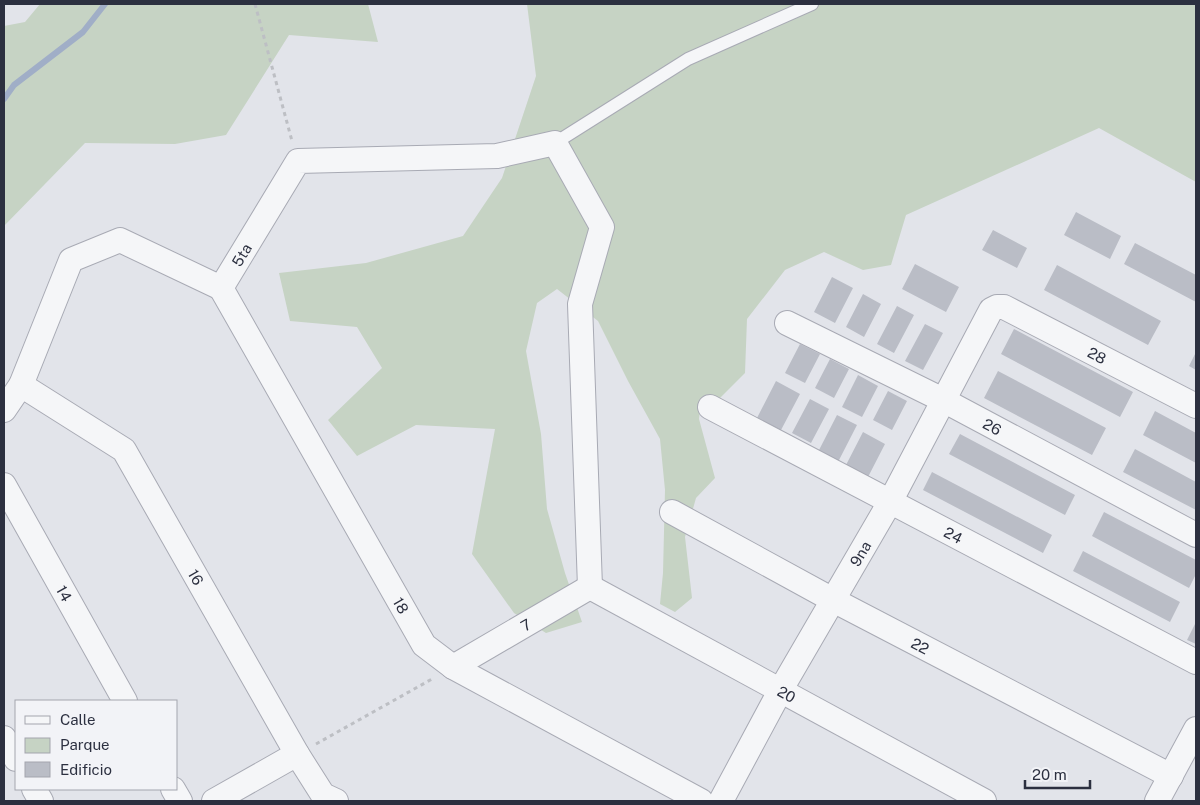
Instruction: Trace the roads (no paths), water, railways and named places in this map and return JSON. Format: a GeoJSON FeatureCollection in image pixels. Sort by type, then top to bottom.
{"type":"FeatureCollection","features":[{"type":"Feature","properties":{"kind":"street","name":"5ta"},"geometry":{"type":"LineString","coordinates":[[221,288],[298,161],[497,156],[555,143]]}},
{"type":"Feature","properties":{"kind":"street"},"geometry":{"type":"LineString","coordinates":[[555,143],[602,227],[580,304],[590,587]]}},
{"type":"Feature","properties":{"kind":"street"},"geometry":{"type":"LineString","coordinates":[[4,410],[21,385],[71,260],[120,240],[221,288]]}},
{"type":"Feature","properties":{"kind":"street","name":"18"},"geometry":{"type":"LineString","coordinates":[[221,288],[424,645],[453,667],[701,801]]}},
{"type":"Feature","properties":{"kind":"street","name":"9na"},"geometry":{"type":"LineString","coordinates":[[721,801],[780,692],[890,502],[991,310],[997,307]]}},
{"type":"Feature","properties":{"kind":"street","name":"28"},"geometry":{"type":"LineString","coordinates":[[997,307],[1004,307],[1196,406]]}},
{"type":"Feature","properties":{"kind":"street","name":"26"},"geometry":{"type":"LineString","coordinates":[[787,323],[943,400],[1196,535]]}},
{"type":"Feature","properties":{"kind":"street","name":"16"},"geometry":{"type":"LineString","coordinates":[[21,385],[124,450],[297,754],[323,794],[336,801]]}},
{"type":"Feature","properties":{"kind":"street","name":"24"},"geometry":{"type":"LineString","coordinates":[[710,408],[1196,662]]}},
{"type":"Feature","properties":{"kind":"street","name":"14"},"geometry":{"type":"LineString","coordinates":[[4,485],[124,700]]}},
{"type":"Feature","properties":{"kind":"street","name":"22"},"geometry":{"type":"LineString","coordinates":[[672,512],[833,600],[1171,776]]}},
{"type":"Feature","properties":{"kind":"street","name":"7"},"geometry":{"type":"LineString","coordinates":[[453,667],[590,587]]}},
{"type":"Feature","properties":{"kind":"street","name":"20"},"geometry":{"type":"LineString","coordinates":[[590,587],[780,692],[984,801]]}},
{"type":"Feature","properties":{"kind":"street"},"geometry":{"type":"LineString","coordinates":[[1158,801],[1196,729]]}},
{"type":"Feature","properties":{"kind":"street"},"geometry":{"type":"LineString","coordinates":[[4,738],[15,757]]}},
{"type":"Feature","properties":{"kind":"street"},"geometry":{"type":"LineString","coordinates":[[214,801],[297,754]]}},
{"type":"Feature","properties":{"kind":"street"},"geometry":{"type":"LineString","coordinates":[[35,790],[41,801]]}},
{"type":"Feature","properties":{"kind":"lane"},"geometry":{"type":"LineString","coordinates":[[555,143],[688,59],[812,4]]}},
{"type":"Feature","properties":{"kind":"waterway"},"geometry":{"type":"LineString","coordinates":[[4,99],[14,85],[83,32],[105,4]]}}]}
